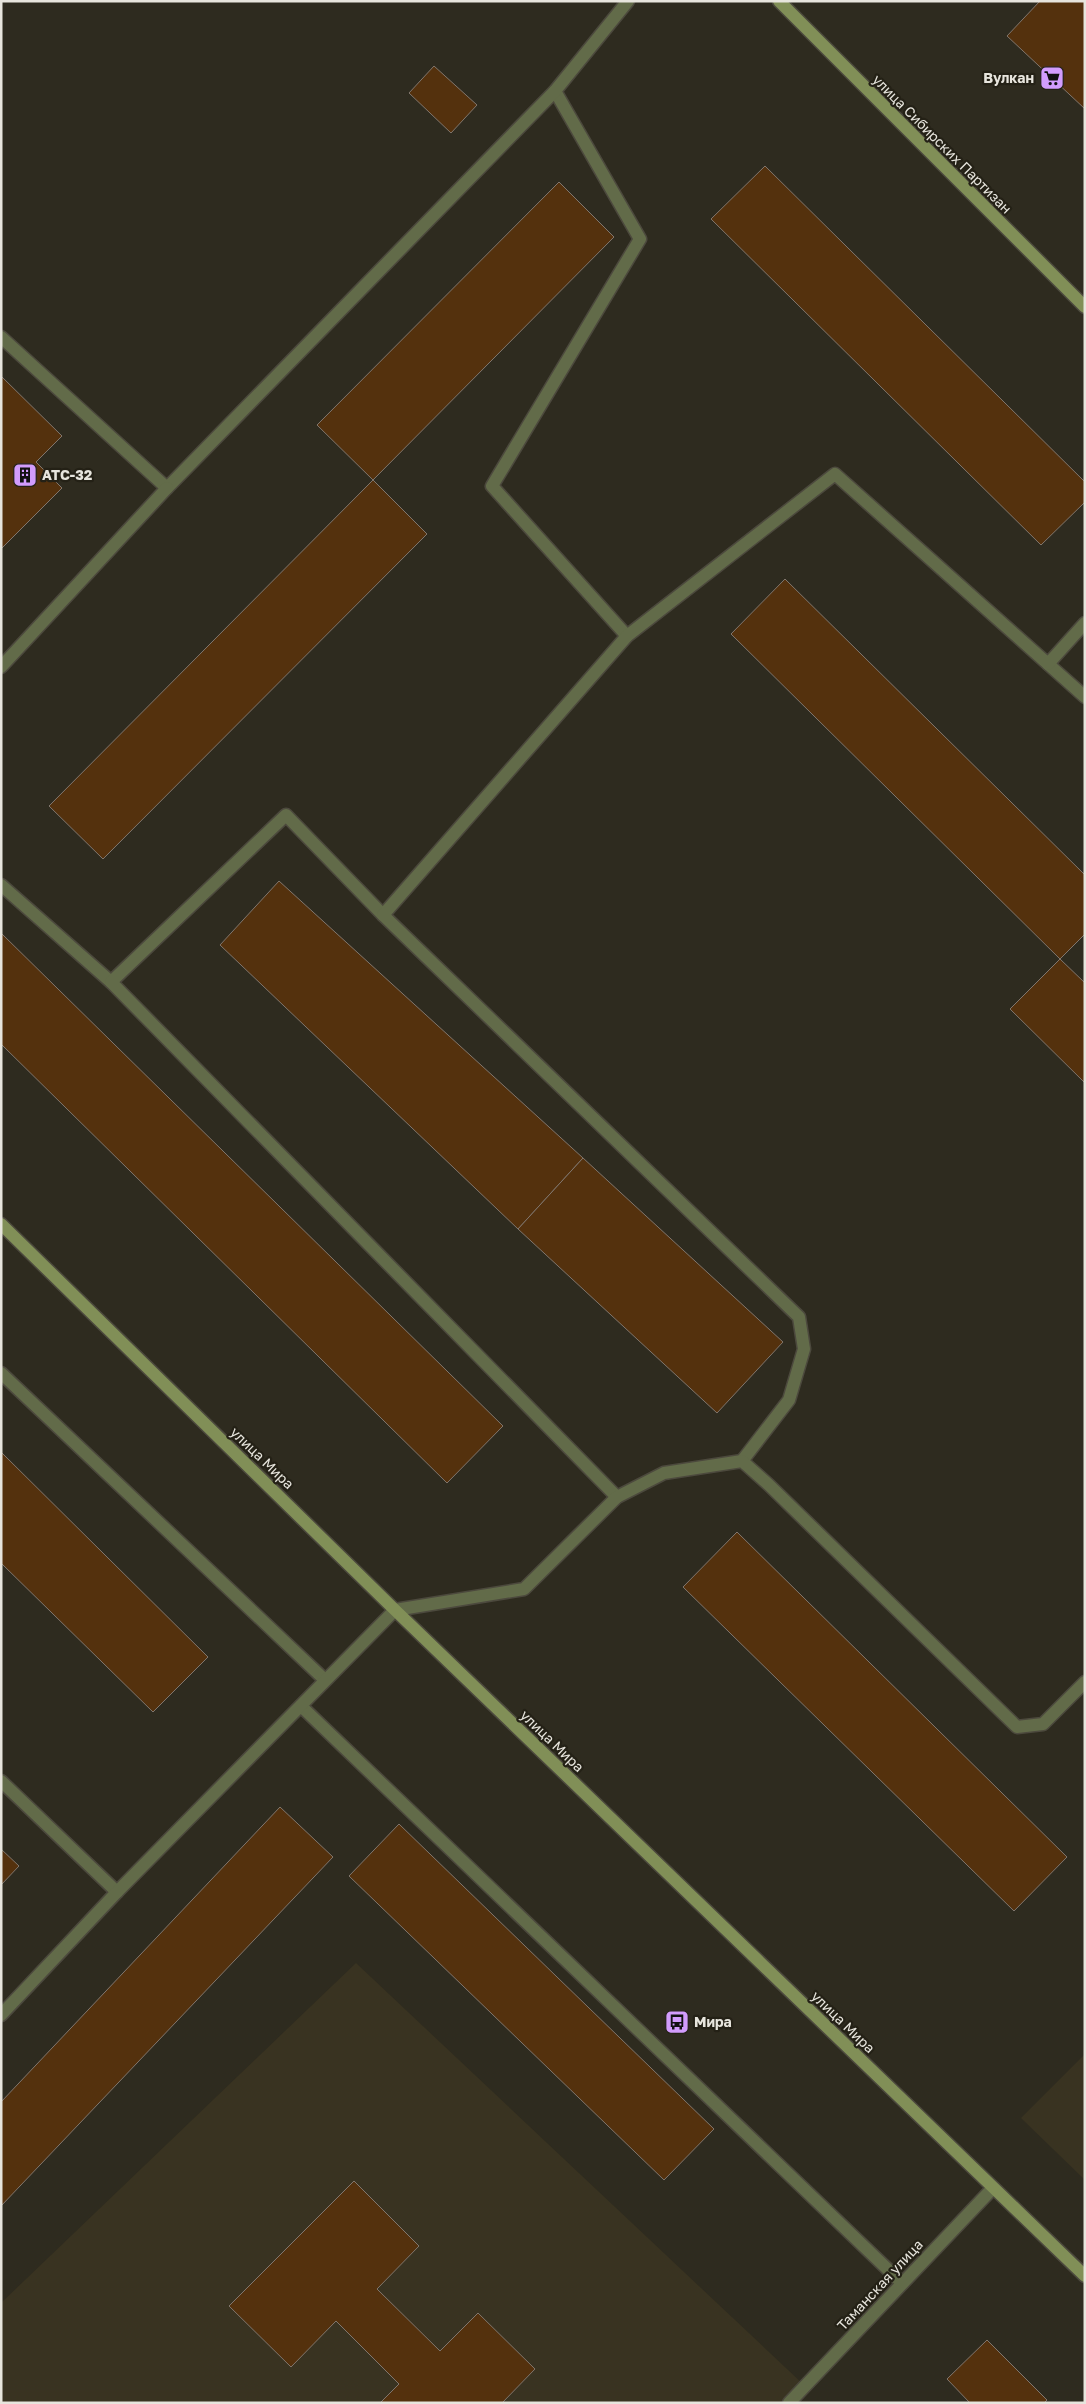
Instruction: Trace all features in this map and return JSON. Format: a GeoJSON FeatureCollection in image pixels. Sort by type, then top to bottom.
{"type":"FeatureCollection","features":[{"type":"Feature","properties":{"kind":"main road","name":"улица Сибирских Партизан"},"geometry":{"type":"LineString","coordinates":[[779,1],[1085,308]]}},
{"type":"Feature","properties":{"kind":"main road","name":"улица Мира"},"geometry":{"type":"LineString","coordinates":[[1,1224],[395,1610],[1085,2276]]}},
{"type":"Feature","properties":{"kind":"street"},"geometry":{"type":"LineString","coordinates":[[1,667],[167,488],[555,91],[628,1]]}},
{"type":"Feature","properties":{"kind":"street"},"geometry":{"type":"LineString","coordinates":[[555,91],[640,239],[492,486],[627,636]]}},
{"type":"Feature","properties":{"kind":"street"},"geometry":{"type":"LineString","coordinates":[[1,337],[167,488]]}},
{"type":"Feature","properties":{"kind":"street"},"geometry":{"type":"LineString","coordinates":[[383,914],[627,636],[834,474],[1085,697]]}},
{"type":"Feature","properties":{"kind":"street"},"geometry":{"type":"LineString","coordinates":[[1048,664],[1085,623]]}},
{"type":"Feature","properties":{"kind":"street"},"geometry":{"type":"LineString","coordinates":[[1,2015],[117,1892],[395,1610],[524,1589],[617,1497],[664,1474],[742,1461],[789,1400],[804,1349],[799,1317],[383,914],[286,815],[111,982]]}},
{"type":"Feature","properties":{"kind":"street"},"geometry":{"type":"LineString","coordinates":[[1,886],[111,982],[617,1497]]}},
{"type":"Feature","properties":{"kind":"street"},"geometry":{"type":"LineString","coordinates":[[1,1373],[325,1680]]}},
{"type":"Feature","properties":{"kind":"street"},"geometry":{"type":"LineString","coordinates":[[742,1461],[770,1485],[1017,1726],[1043,1724],[1085,1682]]}},
{"type":"Feature","properties":{"kind":"street"},"geometry":{"type":"LineString","coordinates":[[302,1706],[902,2283]]}},
{"type":"Feature","properties":{"kind":"street"},"geometry":{"type":"LineString","coordinates":[[1,1781],[117,1892]]}},
{"type":"Feature","properties":{"kind":"street","name":"Таманская улица"},"geometry":{"type":"LineString","coordinates":[[789,2403],[992,2188]]}},
{"type":"Feature","properties":{"kind":"shaded area"},"geometry":{"type":"Polygon","coordinates":[[[356,1963],[804,2385],[786,2403],[4,2403],[1,2400],[1,2303],[356,1963]]]}},
{"type":"Feature","properties":{"kind":"shaded area"},"geometry":{"type":"Polygon","coordinates":[[[1085,2054],[1085,2180],[1021,2118],[1085,2054]]]}},
{"type":"Feature","properties":{"kind":"building"},"geometry":{"type":"Polygon","coordinates":[[[1040,1],[1085,1],[1085,109],[1007,36],[1040,1]]]}},
{"type":"Feature","properties":{"kind":"building"},"geometry":{"type":"Polygon","coordinates":[[[434,66],[477,105],[451,133],[409,93],[434,66]]]}},
{"type":"Feature","properties":{"kind":"building"},"geometry":{"type":"Polygon","coordinates":[[[765,166],[1085,482],[1085,502],[1041,545],[711,219],[765,166]]]}},
{"type":"Feature","properties":{"kind":"building"},"geometry":{"type":"Polygon","coordinates":[[[559,182],[614,237],[373,480],[317,425],[559,182]]]}},
{"type":"Feature","properties":{"kind":"building","name":"АТС-32"},"geometry":{"type":"Polygon","coordinates":[[[1,376],[62,436],[36,462],[62,488],[1,549],[1,376]]]}},
{"type":"Feature","properties":{"kind":"building"},"geometry":{"type":"Polygon","coordinates":[[[373,480],[427,534],[103,859],[49,806],[373,480]]]}},
{"type":"Feature","properties":{"kind":"building"},"geometry":{"type":"Polygon","coordinates":[[[785,579],[1085,875],[1085,934],[1060,959],[731,634],[785,579]]]}},
{"type":"Feature","properties":{"kind":"building"},"geometry":{"type":"Polygon","coordinates":[[[279,881],[583,1158],[518,1229],[220,945],[279,881]]]}},
{"type":"Feature","properties":{"kind":"building"},"geometry":{"type":"Polygon","coordinates":[[[1,933],[503,1426],[447,1483],[1,1044],[1,933]]]}},
{"type":"Feature","properties":{"kind":"building"},"geometry":{"type":"Polygon","coordinates":[[[1060,959],[1085,983],[1085,1083],[1010,1009],[1060,959]]]}},
{"type":"Feature","properties":{"kind":"building"},"geometry":{"type":"Polygon","coordinates":[[[583,1158],[783,1342],[717,1413],[518,1229],[583,1158]]]}},
{"type":"Feature","properties":{"kind":"building"},"geometry":{"type":"Polygon","coordinates":[[[1,1452],[208,1657],[153,1712],[1,1563],[1,1452]]]}},
{"type":"Feature","properties":{"kind":"building"},"geometry":{"type":"Polygon","coordinates":[[[737,1532],[1067,1857],[1014,1911],[683,1587],[737,1532]]]}},
{"type":"Feature","properties":{"kind":"building"},"geometry":{"type":"Polygon","coordinates":[[[280,1807],[333,1857],[1,2206],[1,2102],[280,1807]]]}},
{"type":"Feature","properties":{"kind":"building"},"geometry":{"type":"Polygon","coordinates":[[[399,1824],[714,2129],[664,2180],[349,1876],[399,1824]]]}},
{"type":"Feature","properties":{"kind":"building"},"geometry":{"type":"Polygon","coordinates":[[[1,1849],[19,1866],[1,1885],[1,1849]]]}},
{"type":"Feature","properties":{"kind":"building"},"geometry":{"type":"Polygon","coordinates":[[[354,2181],[419,2246],[377,2289],[440,2351],[478,2313],[535,2369],[502,2403],[380,2403],[399,2384],[336,2321],[291,2367],[229,2306],[354,2181]]]}},
{"type":"Feature","properties":{"kind":"building"},"geometry":{"type":"Polygon","coordinates":[[[987,2340],[1047,2400],[1044,2403],[970,2403],[947,2379],[987,2340]]]}},
{"type":"Feature","properties":{"kind":"place","name":"Вулкан"},"geometry":{"type":"Point","coordinates":[1052,78]}},
{"type":"Feature","properties":{"kind":"place","name":"АТС-32"},"geometry":{"type":"Point","coordinates":[25,475]}},
{"type":"Feature","properties":{"kind":"place","name":"Мира"},"geometry":{"type":"Point","coordinates":[677,2022]}}]}
